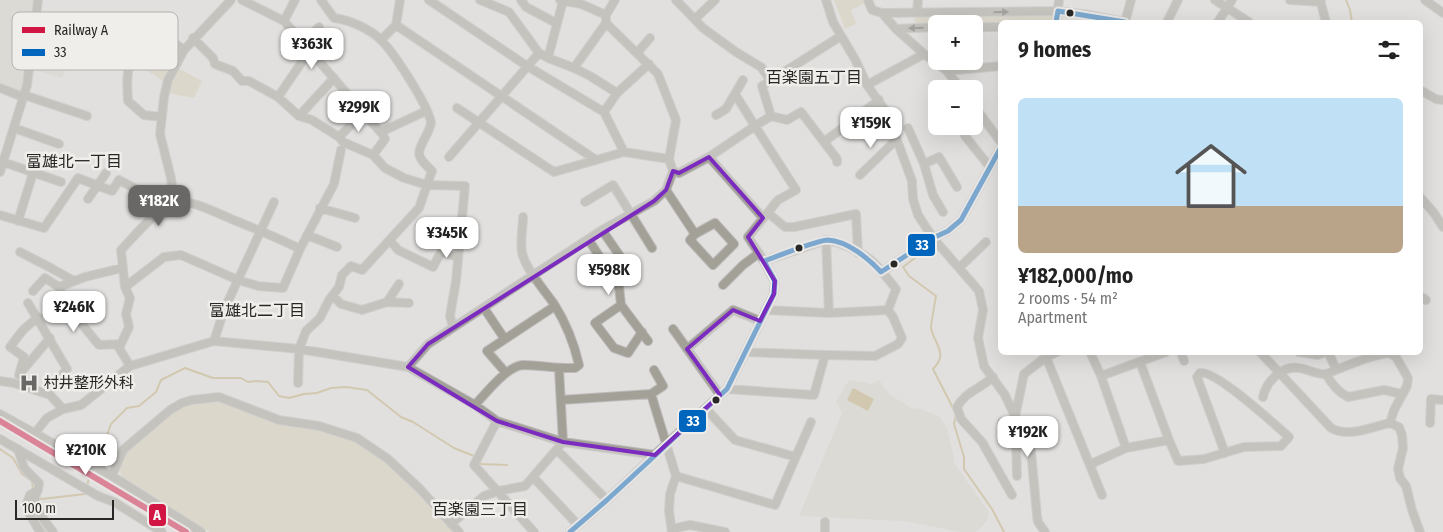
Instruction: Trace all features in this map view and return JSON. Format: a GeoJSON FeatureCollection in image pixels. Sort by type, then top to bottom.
{"type":"FeatureCollection","features":[{"type":"Feature","properties":{"kind":"street"},"geometry":{"type":"LineString","coordinates":[[178,61],[193,38],[231,0]]}},
{"type":"Feature","properties":{"kind":"street"},"geometry":{"type":"LineString","coordinates":[[242,0],[284,21],[354,100],[385,139],[373,154]]}},
{"type":"Feature","properties":{"kind":"street"},"geometry":{"type":"LineString","coordinates":[[284,21],[295,0]]}},
{"type":"Feature","properties":{"kind":"street"},"geometry":{"type":"LineString","coordinates":[[298,383],[298,349],[306,331],[320,318],[329,300],[339,287],[342,275],[351,266],[362,270],[418,208],[432,171],[420,160],[418,155],[431,121],[419,96],[399,64],[381,40],[361,27],[343,19],[334,18],[321,0]]}},
{"type":"Feature","properties":{"kind":"street"},"geometry":{"type":"LineString","coordinates":[[381,40],[396,25],[400,0]]}},
{"type":"Feature","properties":{"kind":"street"},"geometry":{"type":"LineString","coordinates":[[430,0],[527,66],[604,112],[624,152]]}},
{"type":"Feature","properties":{"kind":"street"},"geometry":{"type":"LineString","coordinates":[[480,0],[509,12],[539,53],[590,76],[617,93]]}},
{"type":"Feature","properties":{"kind":"street"},"geometry":{"type":"LineString","coordinates":[[521,0],[526,7],[556,23]]}},
{"type":"Feature","properties":{"kind":"street"},"geometry":{"type":"LineString","coordinates":[[548,58],[560,0],[581,4],[606,14]]}},
{"type":"Feature","properties":{"kind":"street"},"geometry":{"type":"LineString","coordinates":[[574,68],[606,23],[606,14],[615,0]]}},
{"type":"Feature","properties":{"kind":"street"},"geometry":{"type":"LineString","coordinates":[[676,0],[703,28],[736,52],[761,67],[771,80]]}},
{"type":"Feature","properties":{"kind":"street"},"geometry":{"type":"LineString","coordinates":[[695,19],[715,0]]}},
{"type":"Feature","properties":{"kind":"street"},"geometry":{"type":"LineString","coordinates":[[826,0],[833,22],[856,61],[867,85],[887,114],[912,181],[913,199],[918,215],[932,238],[979,291],[983,310],[978,338],[984,366],[1005,395],[1031,451],[1038,522],[1045,532]]}},
{"type":"Feature","properties":{"kind":"street"},"geometry":{"type":"LineString","coordinates":[[868,0],[872,10],[882,13],[1058,11],[1115,20]]}},
{"type":"Feature","properties":{"kind":"street"},"geometry":{"type":"LineString","coordinates":[[917,12],[918,0]]}},
{"type":"Feature","properties":{"kind":"street"},"geometry":{"type":"LineString","coordinates":[[1056,20],[1058,0]]}},
{"type":"Feature","properties":{"kind":"street"},"geometry":{"type":"LineString","coordinates":[[1126,20],[1131,0]]}},
{"type":"Feature","properties":{"kind":"street"},"geometry":{"type":"LineString","coordinates":[[1168,20],[1178,0]]}},
{"type":"Feature","properties":{"kind":"street"},"geometry":{"type":"LineString","coordinates":[[1215,0],[1246,20]]}},
{"type":"Feature","properties":{"kind":"street"},"geometry":{"type":"LineString","coordinates":[[1219,20],[1232,0]]}},
{"type":"Feature","properties":{"kind":"street"},"geometry":{"type":"LineString","coordinates":[[1290,0],[1320,1],[1325,20]]}},
{"type":"Feature","properties":{"kind":"street"},"geometry":{"type":"LineString","coordinates":[[1425,0],[1443,13]]}},
{"type":"Feature","properties":{"kind":"street"},"geometry":{"type":"LineString","coordinates":[[882,13],[896,29],[924,54],[948,71],[954,80]]}},
{"type":"Feature","properties":{"kind":"street"},"geometry":{"type":"LineString","coordinates":[[408,367],[428,344],[602,230],[631,212],[654,201],[666,190],[673,171],[669,159],[676,120],[658,74],[606,23]]}},
{"type":"Feature","properties":{"kind":"street"},"geometry":{"type":"LineString","coordinates":[[396,25],[596,160]]}},
{"type":"Feature","properties":{"kind":"street"},"geometry":{"type":"LineString","coordinates":[[304,43],[319,27]]}},
{"type":"Feature","properties":{"kind":"street"},"geometry":{"type":"LineString","coordinates":[[896,29],[928,27]]}},
{"type":"Feature","properties":{"kind":"street"},"geometry":{"type":"LineString","coordinates":[[983,27],[998,27]]}},
{"type":"Feature","properties":{"kind":"street"},"geometry":{"type":"LineString","coordinates":[[771,116],[762,86],[841,36]]}},
{"type":"Feature","properties":{"kind":"street"},"geometry":{"type":"LineString","coordinates":[[193,38],[212,58],[215,64],[233,71],[242,81],[249,80],[278,97],[299,116],[312,120],[339,137],[343,142],[373,154],[385,168],[404,178],[427,185],[465,186],[456,281],[450,316],[453,327]]}},
{"type":"Feature","properties":{"kind":"street"},"geometry":{"type":"LineString","coordinates":[[637,53],[650,38]]}},
{"type":"Feature","properties":{"kind":"street"},"geometry":{"type":"LineString","coordinates":[[178,46],[184,50]]}},
{"type":"Feature","properties":{"kind":"street"},"geometry":{"type":"LineString","coordinates":[[278,97],[310,50]]}},
{"type":"Feature","properties":{"kind":"street"},"geometry":{"type":"LineString","coordinates":[[449,158],[539,53]]}},
{"type":"Feature","properties":{"kind":"street"},"geometry":{"type":"LineString","coordinates":[[867,85],[924,54]]}},
{"type":"Feature","properties":{"kind":"street"},"geometry":{"type":"LineString","coordinates":[[604,112],[617,93],[649,64]]}},
{"type":"Feature","properties":{"kind":"street"},"geometry":{"type":"LineString","coordinates":[[948,71],[998,67]]}},
{"type":"Feature","properties":{"kind":"street"},"geometry":{"type":"LineString","coordinates":[[0,172],[23,96],[28,70]]}},
{"type":"Feature","properties":{"kind":"street"},"geometry":{"type":"LineString","coordinates":[[128,70],[128,101],[144,115],[162,117]]}},
{"type":"Feature","properties":{"kind":"street"},"geometry":{"type":"LineString","coordinates":[[173,70],[168,80],[164,97],[160,134],[171,178],[174,202]]}},
{"type":"Feature","properties":{"kind":"street"},"geometry":{"type":"LineString","coordinates":[[299,116],[334,78]]}},
{"type":"Feature","properties":{"kind":"street"},"geometry":{"type":"LineString","coordinates":[[716,115],[726,109],[743,80]]}},
{"type":"Feature","properties":{"kind":"street"},"geometry":{"type":"LineString","coordinates":[[0,88],[87,116]]}},
{"type":"Feature","properties":{"kind":"street"},"geometry":{"type":"LineString","coordinates":[[1423,92],[1436,99],[1443,100]]}},
{"type":"Feature","properties":{"kind":"street"},"geometry":{"type":"LineString","coordinates":[[570,532],[608,500],[727,389],[774,294],[775,281],[748,238],[778,200],[796,190],[735,94]]}},
{"type":"Feature","properties":{"kind":"street"},"geometry":{"type":"LineString","coordinates":[[824,142],[879,100]]}},
{"type":"Feature","properties":{"kind":"street"},"geometry":{"type":"LineString","coordinates":[[457,108],[554,172],[624,152],[669,159]]}},
{"type":"Feature","properties":{"kind":"street"},"geometry":{"type":"LineString","coordinates":[[381,132],[426,111]]}},
{"type":"Feature","properties":{"kind":"street"},"geometry":{"type":"LineString","coordinates":[[339,137],[363,112]]}},
{"type":"Feature","properties":{"kind":"street"},"geometry":{"type":"LineString","coordinates":[[673,171],[679,173],[709,157],[771,116],[787,120],[801,112],[837,159],[836,162]]}},
{"type":"Feature","properties":{"kind":"street"},"geometry":{"type":"LineString","coordinates":[[983,118],[998,138]]}},
{"type":"Feature","properties":{"kind":"street"},"geometry":{"type":"LineString","coordinates":[[14,128],[59,144]]}},
{"type":"Feature","properties":{"kind":"street"},"geometry":{"type":"LineString","coordinates":[[908,128],[924,164],[933,196],[943,212]]}},
{"type":"Feature","properties":{"kind":"street"},"geometry":{"type":"LineString","coordinates":[[965,136],[989,166]]}},
{"type":"Feature","properties":{"kind":"street"},"geometry":{"type":"LineString","coordinates":[[860,175],[897,139]]}},
{"type":"Feature","properties":{"kind":"street"},"geometry":{"type":"LineString","coordinates":[[125,287],[164,257],[181,255],[238,280],[258,286],[283,288],[320,208],[334,184],[340,150]]}},
{"type":"Feature","properties":{"kind":"street"},"geometry":{"type":"LineString","coordinates":[[881,272],[932,238],[948,231],[961,220],[989,166],[998,154]]}},
{"type":"Feature","properties":{"kind":"street"},"geometry":{"type":"LineString","coordinates":[[709,157],[766,216],[785,227],[794,227],[856,214],[858,253]]}},
{"type":"Feature","properties":{"kind":"street"},"geometry":{"type":"LineString","coordinates":[[924,164],[939,157],[957,187]]}},
{"type":"Feature","properties":{"kind":"street"},"geometry":{"type":"LineString","coordinates":[[2,162],[61,182]]}},
{"type":"Feature","properties":{"kind":"street"},"geometry":{"type":"LineString","coordinates":[[88,200],[106,173]]}},
{"type":"Feature","properties":{"kind":"street"},"geometry":{"type":"LineString","coordinates":[[18,221],[33,174]]}},
{"type":"Feature","properties":{"kind":"street"},"geometry":{"type":"LineString","coordinates":[[912,181],[927,176]]}},
{"type":"Feature","properties":{"kind":"street"},"geometry":{"type":"LineString","coordinates":[[0,215],[44,228],[78,178],[112,191],[120,180],[138,190],[160,210]]}},
{"type":"Feature","properties":{"kind":"street"},"geometry":{"type":"LineString","coordinates":[[585,202],[613,185],[652,248]]}},
{"type":"Feature","properties":{"kind":"street"},"geometry":{"type":"LineString","coordinates":[[666,190],[695,234]]}},
{"type":"Feature","properties":{"kind":"street"},"geometry":{"type":"LineString","coordinates":[[1423,200],[1443,227]]}},
{"type":"Feature","properties":{"kind":"street"},"geometry":{"type":"LineString","coordinates":[[130,366],[119,348],[129,328],[126,314],[130,298],[125,287],[121,250],[160,210],[174,202],[212,210],[261,230],[300,249]]}},
{"type":"Feature","properties":{"kind":"street"},"geometry":{"type":"LineString","coordinates":[[214,341],[224,310],[274,202]]}},
{"type":"Feature","properties":{"kind":"street"},"geometry":{"type":"LineString","coordinates":[[320,208],[355,218]]}},
{"type":"Feature","properties":{"kind":"street"},"geometry":{"type":"LineString","coordinates":[[475,405],[506,373],[522,365],[559,369],[575,368],[578,365],[574,344],[555,306],[533,274],[522,252],[523,217]]}},
{"type":"Feature","properties":{"kind":"street"},"geometry":{"type":"LineString","coordinates":[[715,223],[734,244],[713,265],[690,240],[695,234],[715,223]]}},
{"type":"Feature","properties":{"kind":"street"},"geometry":{"type":"LineString","coordinates":[[602,230],[624,262]]}},
{"type":"Feature","properties":{"kind":"street"},"geometry":{"type":"LineString","coordinates":[[307,235],[337,247]]}},
{"type":"Feature","properties":{"kind":"street"},"geometry":{"type":"LineString","coordinates":[[588,239],[619,286],[621,305],[648,341]]}},
{"type":"Feature","properties":{"kind":"street"},"geometry":{"type":"LineString","coordinates":[[390,240],[398,250],[433,267],[441,252],[458,257]]}},
{"type":"Feature","properties":{"kind":"street"},"geometry":{"type":"LineString","coordinates":[[826,240],[829,313]]}},
{"type":"Feature","properties":{"kind":"street"},"geometry":{"type":"LineString","coordinates":[[764,261],[826,240],[834,241],[874,263],[896,289],[888,310]]}},
{"type":"Feature","properties":{"kind":"street"},"geometry":{"type":"LineString","coordinates":[[959,268],[986,242]]}},
{"type":"Feature","properties":{"kind":"street"},"geometry":{"type":"LineString","coordinates":[[20,252],[74,281]]}},
{"type":"Feature","properties":{"kind":"street"},"geometry":{"type":"LineString","coordinates":[[723,285],[743,265],[759,253]]}},
{"type":"Feature","properties":{"kind":"street"},"geometry":{"type":"LineString","coordinates":[[58,287],[122,268]]}},
{"type":"Feature","properties":{"kind":"street"},"geometry":{"type":"LineString","coordinates":[[34,292],[44,278],[58,287],[66,305],[99,345],[121,344]]}},
{"type":"Feature","properties":{"kind":"street"},"geometry":{"type":"LineString","coordinates":[[387,302],[399,284]]}},
{"type":"Feature","properties":{"kind":"street"},"geometry":{"type":"LineString","coordinates":[[332,296],[341,304],[362,310],[387,302],[409,303]]}},
{"type":"Feature","properties":{"kind":"street"},"geometry":{"type":"LineString","coordinates":[[28,303],[68,369],[47,394]]}},
{"type":"Feature","properties":{"kind":"street"},"geometry":{"type":"LineString","coordinates":[[621,305],[595,323],[614,348],[628,353],[642,332]]}},
{"type":"Feature","properties":{"kind":"street"},"geometry":{"type":"LineString","coordinates":[[506,373],[487,351],[555,306]]}},
{"type":"Feature","properties":{"kind":"street"},"geometry":{"type":"LineString","coordinates":[[484,308],[504,338]]}},
{"type":"Feature","properties":{"kind":"street"},"geometry":{"type":"LineString","coordinates":[[687,349],[734,310],[760,321]]}},
{"type":"Feature","properties":{"kind":"street"},"geometry":{"type":"LineString","coordinates":[[766,310],[829,313],[888,310]]}},
{"type":"Feature","properties":{"kind":"street"},"geometry":{"type":"LineString","coordinates":[[746,352],[825,356],[875,356],[898,344],[902,338],[888,310]]}},
{"type":"Feature","properties":{"kind":"street"},"geometry":{"type":"LineString","coordinates":[[19,375],[24,357],[10,347],[23,330],[38,317]]}},
{"type":"Feature","properties":{"kind":"street"},"geometry":{"type":"LineString","coordinates":[[673,329],[720,395]]}},
{"type":"Feature","properties":{"kind":"street"},"geometry":{"type":"LineString","coordinates":[[14,383],[50,338]]}},
{"type":"Feature","properties":{"kind":"street"},"geometry":{"type":"LineString","coordinates":[[35,433],[47,418],[63,409],[81,405],[130,366],[214,341],[298,349],[408,367],[475,405],[497,421],[563,442],[655,455]]}},
{"type":"Feature","properties":{"kind":"street"},"geometry":{"type":"LineString","coordinates":[[1015,417],[1024,374],[1050,355]]}},
{"type":"Feature","properties":{"kind":"street"},"geometry":{"type":"LineString","coordinates":[[1091,355],[1101,376],[1126,448]]}},
{"type":"Feature","properties":{"kind":"street"},"geometry":{"type":"LineString","coordinates":[[1101,376],[1158,355]]}},
{"type":"Feature","properties":{"kind":"street"},"geometry":{"type":"LineString","coordinates":[[1182,355],[1184,361]]}},
{"type":"Feature","properties":{"kind":"street"},"geometry":{"type":"LineString","coordinates":[[1263,355],[1331,428],[1338,432],[1347,433],[1390,423],[1399,427],[1403,448],[1398,469],[1400,478],[1406,486],[1420,532]]}},
{"type":"Feature","properties":{"kind":"street"},"geometry":{"type":"LineString","coordinates":[[1329,355],[1336,369]]}},
{"type":"Feature","properties":{"kind":"street"},"geometry":{"type":"LineString","coordinates":[[1263,397],[1265,387],[1279,374],[1290,368],[1326,374],[1364,359],[1381,355]]}},
{"type":"Feature","properties":{"kind":"street"},"geometry":{"type":"LineString","coordinates":[[1390,423],[1394,410],[1407,386],[1408,378],[1396,357],[1392,355]]}},
{"type":"Feature","properties":{"kind":"street"},"geometry":{"type":"LineString","coordinates":[[727,389],[814,395],[825,356]]}},
{"type":"Feature","properties":{"kind":"street"},"geometry":{"type":"LineString","coordinates":[[1046,357],[1102,494]]}},
{"type":"Feature","properties":{"kind":"street"},"geometry":{"type":"LineString","coordinates":[[1140,362],[1178,461],[1204,459],[1225,453],[1244,447],[1281,446],[1289,437],[1220,380],[1205,372],[1200,373],[1197,377],[1225,453]]}},
{"type":"Feature","properties":{"kind":"street"},"geometry":{"type":"LineString","coordinates":[[451,524],[484,496],[498,491],[525,486],[563,442],[559,369]]}},
{"type":"Feature","properties":{"kind":"street"},"geometry":{"type":"LineString","coordinates":[[561,400],[651,394],[663,386],[654,370]]}},
{"type":"Feature","properties":{"kind":"street"},"geometry":{"type":"LineString","coordinates":[[1326,374],[1330,382],[1342,394],[1348,397],[1384,390],[1402,394]]}},
{"type":"Feature","properties":{"kind":"street"},"geometry":{"type":"LineString","coordinates":[[992,378],[985,384],[970,391],[961,399],[957,407],[961,419],[982,442],[1012,495]]}},
{"type":"Feature","properties":{"kind":"street"},"geometry":{"type":"LineString","coordinates":[[0,381],[14,383],[50,395],[63,409]]}},
{"type":"Feature","properties":{"kind":"street"},"geometry":{"type":"LineString","coordinates":[[651,394],[676,476],[670,494],[669,510],[672,530],[690,525],[725,532]]}},
{"type":"Feature","properties":{"kind":"street"},"geometry":{"type":"LineString","coordinates":[[112,476],[123,450],[170,410],[192,400],[219,397],[279,420],[319,426],[357,438],[388,459],[420,489],[459,532]]}},
{"type":"Feature","properties":{"kind":"street"},"geometry":{"type":"LineString","coordinates":[[1430,423],[1432,399],[1443,400]]}},
{"type":"Feature","properties":{"kind":"street"},"geometry":{"type":"LineString","coordinates":[[706,408],[734,440],[796,457]]}},
{"type":"Feature","properties":{"kind":"street"},"geometry":{"type":"LineString","coordinates":[[0,414],[112,476],[201,532]]}},
{"type":"Feature","properties":{"kind":"street"},"geometry":{"type":"LineString","coordinates":[[497,421],[474,465],[534,532]]}},
{"type":"Feature","properties":{"kind":"street"},"geometry":{"type":"LineString","coordinates":[[676,476],[775,505],[811,422]]}},
{"type":"Feature","properties":{"kind":"street"},"geometry":{"type":"LineString","coordinates":[[1002,422],[1016,441],[1017,476]]}},
{"type":"Feature","properties":{"kind":"street"},"geometry":{"type":"LineString","coordinates":[[1016,441],[1024,434]]}},
{"type":"Feature","properties":{"kind":"street"},"geometry":{"type":"LineString","coordinates":[[0,439],[98,496],[114,502],[162,532]]}},
{"type":"Feature","properties":{"kind":"street"},"geometry":{"type":"LineString","coordinates":[[1091,464],[1126,448],[1169,440]]}},
{"type":"Feature","properties":{"kind":"street"},"geometry":{"type":"LineString","coordinates":[[18,450],[24,468],[39,484],[39,490],[35,498],[36,507],[53,532]]}},
{"type":"Feature","properties":{"kind":"street"},"geometry":{"type":"LineString","coordinates":[[557,450],[608,500]]}},
{"type":"Feature","properties":{"kind":"street"},"geometry":{"type":"LineString","coordinates":[[533,477],[578,525]]}},
{"type":"Feature","properties":{"kind":"street"},"geometry":{"type":"LineString","coordinates":[[39,490],[30,494],[27,503],[29,513],[40,532]]}},
{"type":"Feature","properties":{"kind":"street"},"geometry":{"type":"LineString","coordinates":[[825,522],[825,532]]}},
{"type":"Feature","properties":{"kind":"highlighted area"},"geometry":{"type":"Polygon","coordinates":[[[709,157],[763,218],[748,237],[775,281],[774,294],[760,321],[733,310],[687,349],[720,395],[655,455],[563,442],[497,421],[408,367],[428,344],[654,201],[666,190],[673,171],[679,173],[709,157]]]}},
{"type":"Feature","properties":{"kind":"shaded area"},"geometry":{"type":"Polygon","coordinates":[[[0,0],[37,0],[35,12],[12,12],[12,70],[27,70],[22,94],[0,86],[0,0]]]}},
{"type":"Feature","properties":{"kind":"shaded area"},"geometry":{"type":"Polygon","coordinates":[[[834,0],[864,0],[865,3],[851,10],[856,24],[845,29],[834,0]]]}},
{"type":"Feature","properties":{"kind":"shaded area"},"geometry":{"type":"Polygon","coordinates":[[[983,15],[1053,15],[1053,20],[998,20],[998,23],[983,24],[983,15]]]}},
{"type":"Feature","properties":{"kind":"shaded area"},"geometry":{"type":"Polygon","coordinates":[[[928,17],[928,25],[919,25],[914,19],[928,17]]]}},
{"type":"Feature","properties":{"kind":"shaded area"},"geometry":{"type":"Polygon","coordinates":[[[178,68],[202,81],[194,98],[168,93],[178,68]]]}},
{"type":"Feature","properties":{"kind":"shaded area"},"geometry":{"type":"Polygon","coordinates":[[[34,70],[65,70],[62,78],[34,70]]]}},
{"type":"Feature","properties":{"kind":"shaded area"},"geometry":{"type":"Polygon","coordinates":[[[146,70],[168,70],[163,81],[146,70]]]}},
{"type":"Feature","properties":{"kind":"shaded area"},"geometry":{"type":"Polygon","coordinates":[[[849,380],[872,384],[879,380],[889,394],[913,409],[919,408],[940,417],[947,428],[954,463],[989,512],[987,521],[976,532],[961,532],[904,521],[799,516],[842,413],[836,401],[849,380]]]}},
{"type":"Feature","properties":{"kind":"shaded area"},"geometry":{"type":"Polygon","coordinates":[[[853,388],[874,399],[868,411],[847,400],[853,388]]]}},
{"type":"Feature","properties":{"kind":"shaded area"},"geometry":{"type":"Polygon","coordinates":[[[211,399],[218,400],[251,414],[335,432],[352,438],[396,469],[454,532],[210,532],[123,478],[119,468],[128,449],[172,412],[211,399]]]}},
{"type":"Feature","properties":{"kind":"waterway"},"geometry":{"type":"LineString","coordinates":[[1346,0],[1352,20]]}},
{"type":"Feature","properties":{"kind":"waterway"},"geometry":{"type":"LineString","coordinates":[[932,245],[903,267],[909,276],[936,296],[931,328],[939,348],[940,358],[933,369],[956,414],[954,424],[964,457],[964,469],[992,509],[1004,532]]}},
{"type":"Feature","properties":{"kind":"waterway"},"geometry":{"type":"LineString","coordinates":[[94,462],[111,445],[107,435],[111,424],[127,408],[139,406],[156,392],[161,380],[185,368],[213,378],[241,378],[248,382],[268,382],[279,396],[289,398],[317,393],[331,388],[346,387],[367,390],[401,417],[413,422],[454,448],[474,456]]}},
{"type":"Feature","properties":{"kind":"waterway"},"geometry":{"type":"LineString","coordinates":[[0,449],[13,458],[22,474],[32,481],[33,489]]}},
{"type":"Feature","properties":{"kind":"waterway"},"geometry":{"type":"LineString","coordinates":[[480,461],[481,464],[507,465]]}},
{"type":"Feature","properties":{"kind":"waterway"},"geometry":{"type":"LineString","coordinates":[[87,486],[92,467]]}},
{"type":"Feature","properties":{"kind":"waterway"},"geometry":{"type":"LineString","coordinates":[[39,498],[85,494],[86,491]]}},
{"type":"Feature","properties":{"kind":"waterway"},"geometry":{"type":"LineString","coordinates":[[40,520],[45,532]]}},
{"type":"Feature","properties":{"kind":"rail line","name":"A"},"geometry":{"type":"LineString","coordinates":[[0,421],[186,532]]}},
{"type":"Feature","properties":{"kind":"transit line","name":"33"},"geometry":{"type":"LineString","coordinates":[[1056,20],[1058,11],[1113,20]]}},
{"type":"Feature","properties":{"kind":"transit line","name":"33"},"geometry":{"type":"LineString","coordinates":[[570,532],[727,389],[774,294],[775,281],[764,261],[828,240],[842,243],[857,251],[881,272],[933,238],[948,231],[961,220],[998,153]]}},
{"type":"Feature","properties":{"kind":"place","name":"村井整形外科"},"geometry":{"type":"Point","coordinates":[29,383]}},
{"type":"Feature","properties":{"kind":"district","name":"百楽園五丁目"},"geometry":{"type":"Point","coordinates":[814,77]}},
{"type":"Feature","properties":{"kind":"district","name":"富雄北一丁目"},"geometry":{"type":"Point","coordinates":[74,161]}},
{"type":"Feature","properties":{"kind":"district","name":"富雄北二丁目"},"geometry":{"type":"Point","coordinates":[257,310]}},
{"type":"Feature","properties":{"kind":"district","name":"百楽園三丁目"},"geometry":{"type":"Point","coordinates":[480,509]}}]}
